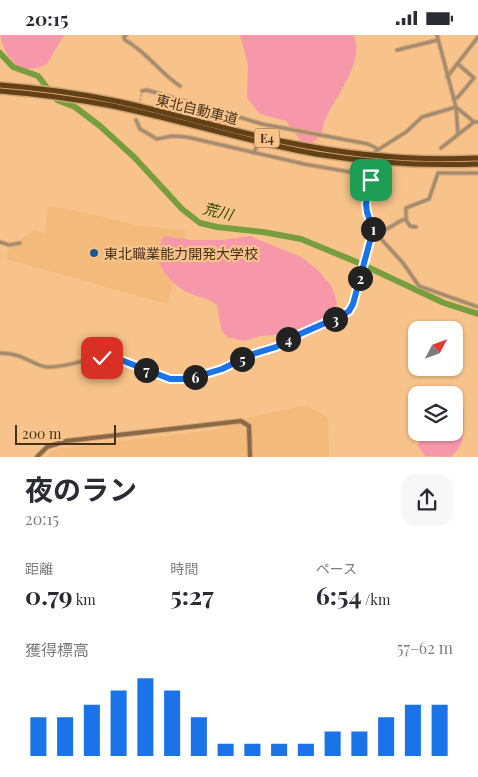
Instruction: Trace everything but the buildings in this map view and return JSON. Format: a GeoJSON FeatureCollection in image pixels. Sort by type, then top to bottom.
{"type":"FeatureCollection","features":[{"type":"Feature","properties":{"kind":"highway","name":"東北自動車道"},"geometry":{"type":"LineString","coordinates":[[0,85],[60,91],[123,103],[316,148],[383,157],[478,158]]}},
{"type":"Feature","properties":{"kind":"highway","name":"東北自動車道"},"geometry":{"type":"LineString","coordinates":[[0,91],[38,94],[114,106],[314,153],[383,163],[478,164]]}},
{"type":"Feature","properties":{"kind":"street"},"geometry":{"type":"LineString","coordinates":[[126,35],[124,37],[126,40],[138,47],[168,77],[180,86]]}},
{"type":"Feature","properties":{"kind":"street"},"geometry":{"type":"LineString","coordinates":[[437,35],[456,107],[458,134]]}},
{"type":"Feature","properties":{"kind":"street"},"geometry":{"type":"LineString","coordinates":[[448,77],[478,37]]}},
{"type":"Feature","properties":{"kind":"street"},"geometry":{"type":"LineString","coordinates":[[397,50],[438,40]]}},
{"type":"Feature","properties":{"kind":"street"},"geometry":{"type":"LineString","coordinates":[[454,99],[458,97],[474,78],[458,65]]}},
{"type":"Feature","properties":{"kind":"street"},"geometry":{"type":"LineString","coordinates":[[142,91],[147,90],[202,105],[262,126],[368,144],[377,150],[406,133],[422,117],[456,107]]}},
{"type":"Feature","properties":{"kind":"street"},"geometry":{"type":"LineString","coordinates":[[441,148],[476,122],[456,107]]}},
{"type":"Feature","properties":{"kind":"street"},"geometry":{"type":"LineString","coordinates":[[136,120],[140,129],[157,139],[172,136],[187,137],[254,153],[372,176]]}},
{"type":"Feature","properties":{"kind":"street"},"geometry":{"type":"LineString","coordinates":[[254,153],[256,148]]}},
{"type":"Feature","properties":{"kind":"street"},"geometry":{"type":"LineString","coordinates":[[375,164],[367,210],[373,231],[404,263],[419,286],[478,307]]}},
{"type":"Feature","properties":{"kind":"street"},"geometry":{"type":"LineString","coordinates":[[416,227],[410,226],[406,220],[406,208],[429,199],[438,173],[478,173]]}},
{"type":"Feature","properties":{"kind":"street"},"geometry":{"type":"LineString","coordinates":[[377,235],[402,220],[406,220]]}},
{"type":"Feature","properties":{"kind":"street"},"geometry":{"type":"LineString","coordinates":[[0,353],[15,354],[44,367],[58,367],[94,359],[109,358],[121,360],[170,379],[189,379],[222,369],[253,354],[276,347],[349,311],[353,304],[373,231]]}},
{"type":"Feature","properties":{"kind":"street"},"geometry":{"type":"LineString","coordinates":[[0,242],[9,245],[20,243]]}},
{"type":"Feature","properties":{"kind":"street"},"geometry":{"type":"LineString","coordinates":[[37,457],[47,447],[66,441],[241,421],[248,426],[250,457]]}},
{"type":"Feature","properties":{"kind":"shaded area"},"geometry":{"type":"Polygon","coordinates":[[[1,35],[64,35],[47,64],[38,68],[28,69],[14,63],[2,44],[1,35]]]}},
{"type":"Feature","properties":{"kind":"shaded area"},"geometry":{"type":"Polygon","coordinates":[[[240,35],[354,35],[356,56],[353,66],[320,135],[314,142],[308,145],[301,141],[286,121],[260,114],[247,98],[248,65],[240,35]]]}},
{"type":"Feature","properties":{"kind":"shaded area","name":"東北職業能力開発大学校"},"geometry":{"type":"Polygon","coordinates":[[[48,207],[68,209],[136,225],[186,231],[168,304],[6,259],[9,248],[35,229],[44,234],[48,207]]]}},
{"type":"Feature","properties":{"kind":"shaded area"},"geometry":{"type":"Polygon","coordinates":[[[163,236],[192,240],[223,240],[250,236],[301,257],[318,270],[332,287],[337,302],[335,313],[327,324],[309,332],[261,336],[243,341],[227,337],[221,329],[217,305],[180,288],[163,270],[157,258],[163,236]]]}},
{"type":"Feature","properties":{"kind":"shaded area"},"geometry":{"type":"Polygon","coordinates":[[[463,403],[464,410],[463,433],[463,403]]]}},
{"type":"Feature","properties":{"kind":"shaded area"},"geometry":{"type":"Polygon","coordinates":[[[307,405],[328,418],[329,457],[46,457],[51,451],[63,448],[215,430],[250,417],[307,405]]]}},
{"type":"Feature","properties":{"kind":"shaded area"},"geometry":{"type":"Polygon","coordinates":[[[419,441],[462,441],[451,457],[425,456],[418,446],[419,441]]]}},
{"type":"Feature","properties":{"kind":"waterway","name":"荒川"},"geometry":{"type":"LineString","coordinates":[[0,53],[13,67],[38,76],[57,100],[75,107],[100,126],[134,157],[182,209],[200,223],[301,239],[359,263],[444,303],[478,314]]}},
{"type":"Feature","properties":{"kind":"tunnel"},"geometry":{"type":"LineString","coordinates":[[139,107],[142,91]]}},
{"type":"Feature","properties":{"kind":"tunnel"},"geometry":{"type":"LineString","coordinates":[[259,137],[261,128]]}},
{"type":"Feature","properties":{"kind":"place","name":"東北職業能力開発大学校"},"geometry":{"type":"Point","coordinates":[94,253]}},
{"type":"Feature","properties":{"kind":"route"},"geometry":{"type":"LineString","coordinates":[[102,358],[121,360],[170,379],[189,379],[222,369],[253,354],[276,347],[349,311],[353,304],[373,230],[366,204],[371,180]]}}]}
